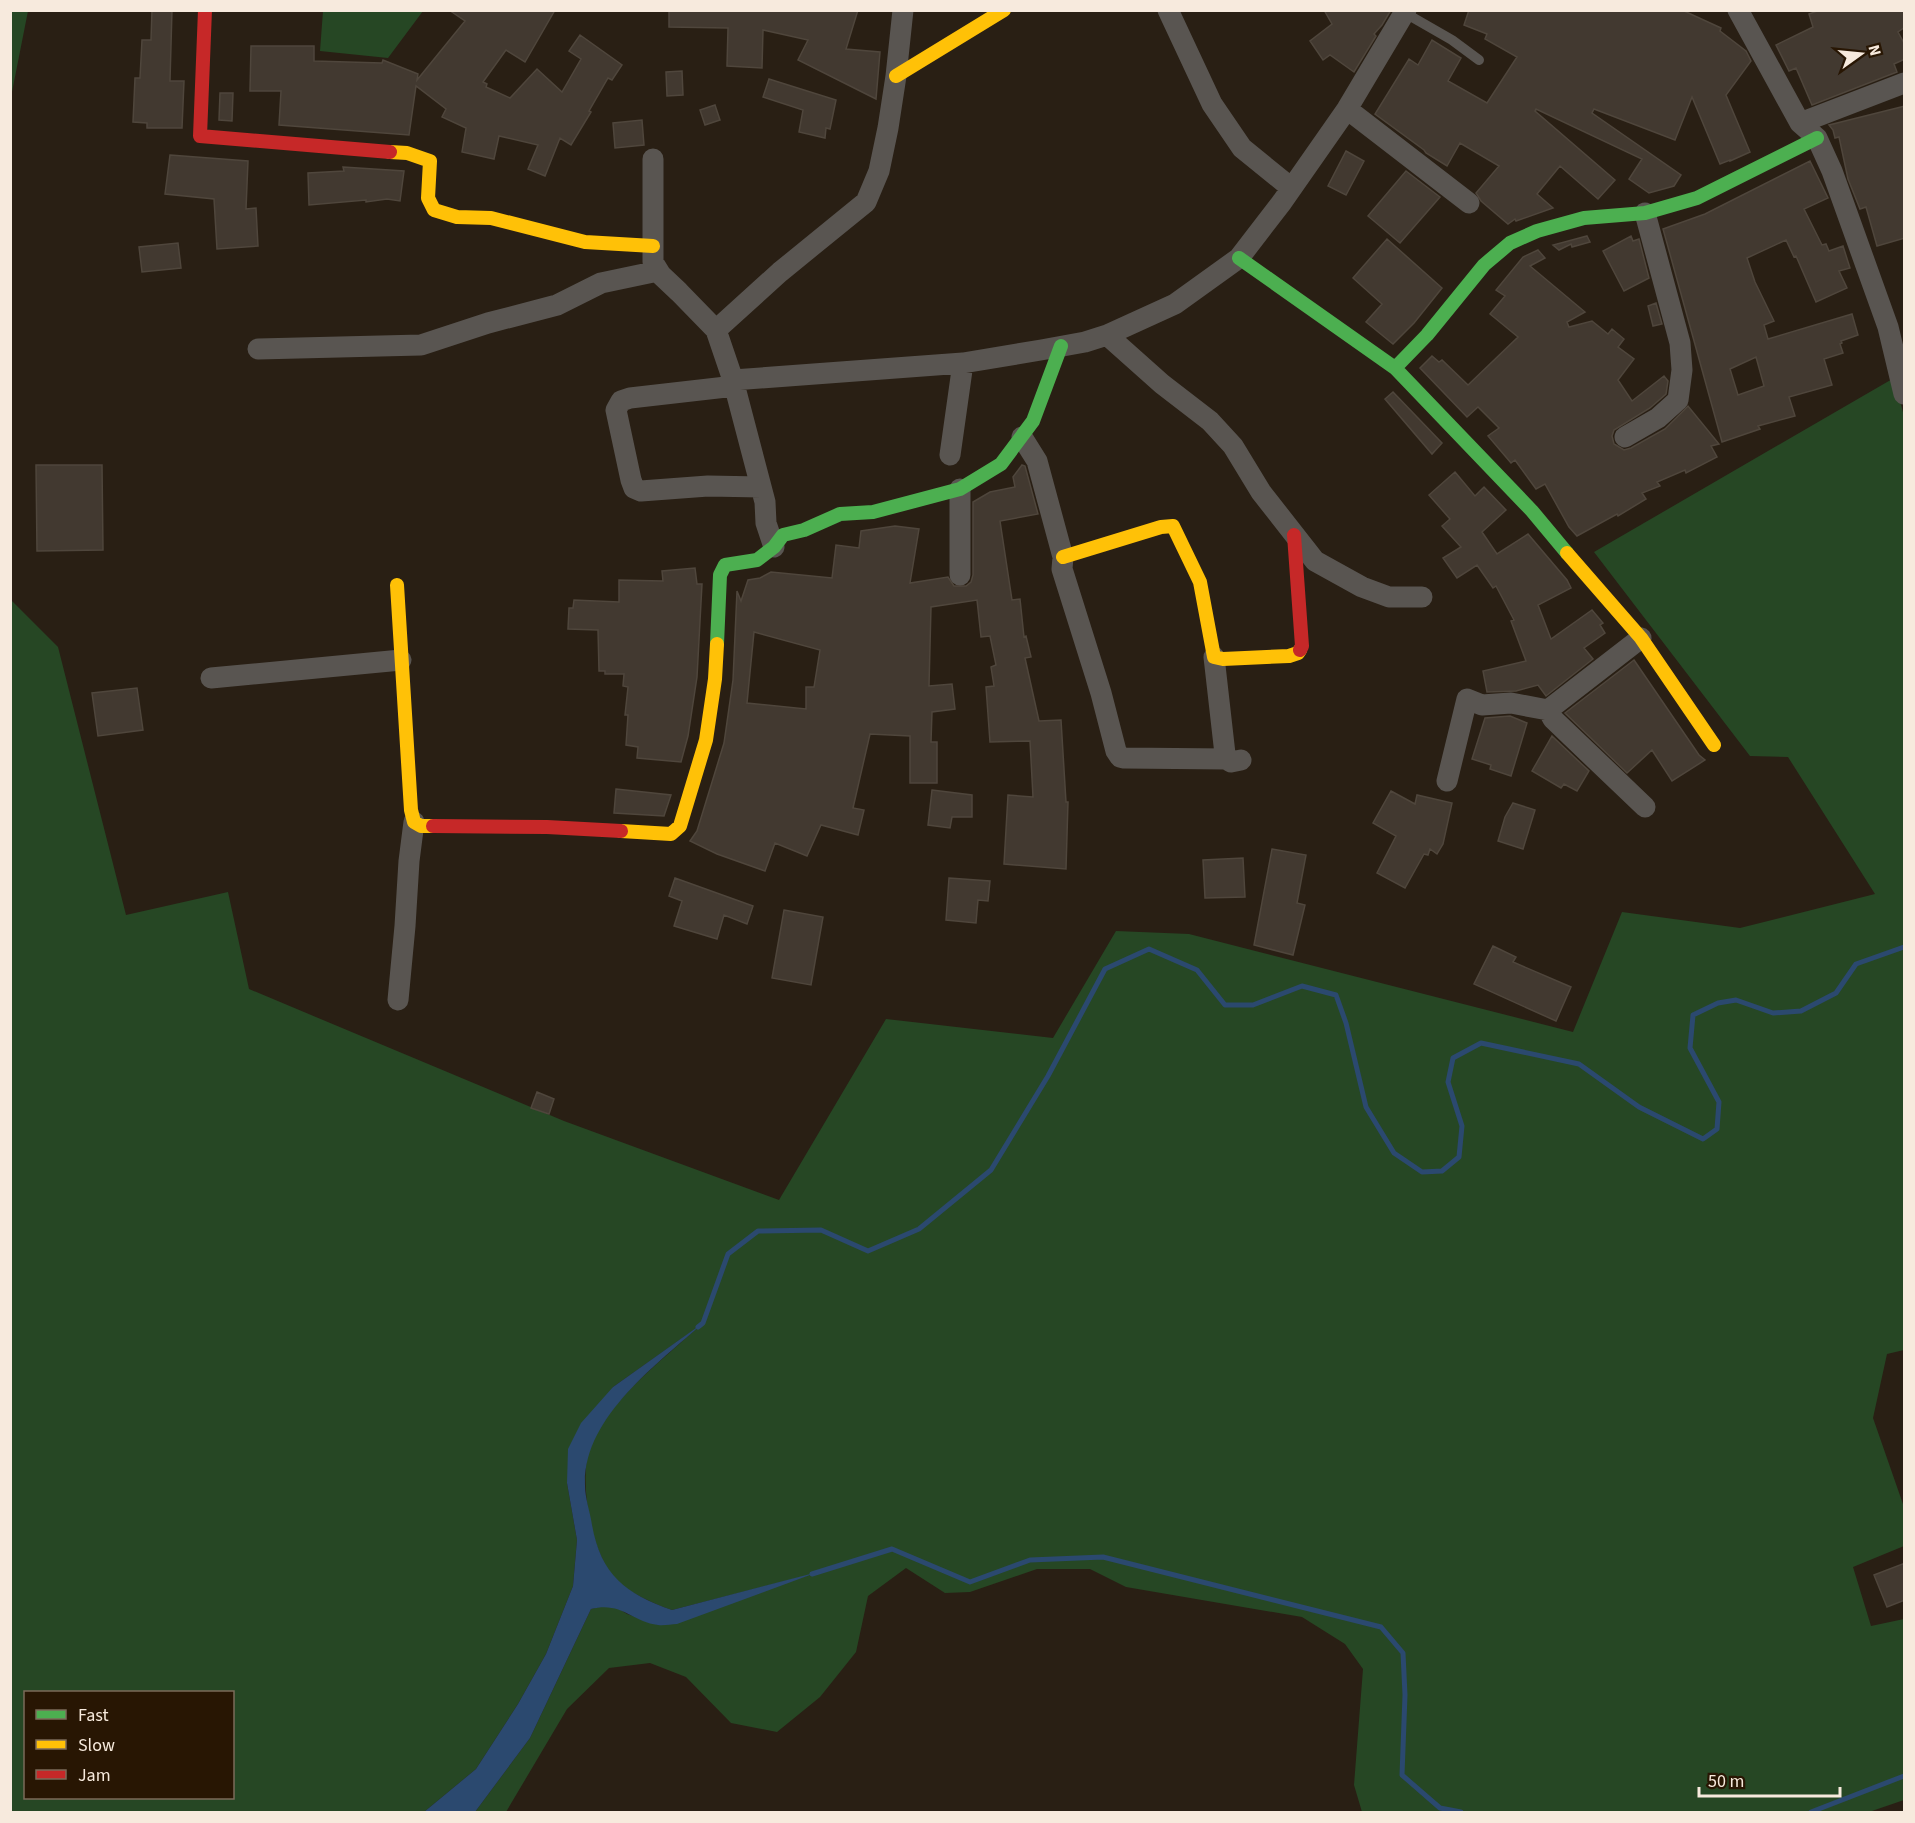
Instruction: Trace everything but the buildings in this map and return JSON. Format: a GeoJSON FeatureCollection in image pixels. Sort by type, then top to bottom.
{"type":"FeatureCollection","features":[{"type":"Feature","properties":{"kind":"street"},"geometry":{"type":"LineString","coordinates":[[205,10],[200,136],[408,153],[430,161],[428,198],[434,210],[457,217],[491,218],[585,242],[653,246]]}},
{"type":"Feature","properties":{"kind":"street"},"geometry":{"type":"LineString","coordinates":[[716,330],[780,272],[866,202],[879,171],[896,76],[903,10]]}},
{"type":"Feature","properties":{"kind":"street"},"geometry":{"type":"LineString","coordinates":[[896,76],[1004,10]]}},
{"type":"Feature","properties":{"kind":"street"},"geometry":{"type":"LineString","coordinates":[[1168,10],[1212,104],[1242,148],[1290,187]]}},
{"type":"Feature","properties":{"kind":"street"},"geometry":{"type":"LineString","coordinates":[[1738,10],[1800,123],[1817,138],[1832,171],[1888,327],[1905,394]]}},
{"type":"Feature","properties":{"kind":"street"},"geometry":{"type":"LineString","coordinates":[[761,487],[708,486],[640,491],[634,488],[616,410],[621,401],[734,383],[963,363],[1061,346],[1107,335],[1175,304],[1239,258],[1282,202],[1290,187],[1347,109],[1406,12]]}},
{"type":"Feature","properties":{"kind":"street"},"geometry":{"type":"LineString","coordinates":[[1800,123],[1905,83]]}},
{"type":"Feature","properties":{"kind":"street"},"geometry":{"type":"LineString","coordinates":[[1347,109],[1469,203]]}},
{"type":"Feature","properties":{"kind":"street"},"geometry":{"type":"LineString","coordinates":[[1395,368],[1427,335],[1484,265],[1510,243],[1537,231],[1584,218],[1645,213],[1697,198],[1817,138]]}},
{"type":"Feature","properties":{"kind":"street"},"geometry":{"type":"LineString","coordinates":[[653,159],[653,262],[658,271],[716,330],[734,383],[765,502],[766,523],[774,547]]}},
{"type":"Feature","properties":{"kind":"street"},"geometry":{"type":"LineString","coordinates":[[1625,437],[1658,417],[1678,400],[1682,370],[1680,343],[1645,213]]}},
{"type":"Feature","properties":{"kind":"street"},"geometry":{"type":"LineString","coordinates":[[1239,258],[1395,368],[1532,511],[1641,638],[1714,745]]}},
{"type":"Feature","properties":{"kind":"street"},"geometry":{"type":"LineString","coordinates":[[258,349],[421,345],[488,323],[558,305],[601,283],[658,271]]}},
{"type":"Feature","properties":{"kind":"street"},"geometry":{"type":"LineString","coordinates":[[1107,335],[1162,384],[1210,421],[1233,446],[1261,492],[1315,561],[1362,586],[1389,597],[1422,597]]}},
{"type":"Feature","properties":{"kind":"street"},"geometry":{"type":"LineString","coordinates":[[414,822],[421,826],[547,827],[671,834],[680,826],[706,740],[715,679],[720,575],[725,565],[757,560],[774,547],[783,535],[804,530],[840,514],[884,510],[960,489],[1001,464],[1033,422],[1061,346]]}},
{"type":"Feature","properties":{"kind":"street"},"geometry":{"type":"LineString","coordinates":[[950,454],[963,363]]}},
{"type":"Feature","properties":{"kind":"street"},"geometry":{"type":"LineString","coordinates":[[1022,437],[1037,461],[1063,557],[1062,569],[1101,693],[1116,751],[1124,758],[1234,760],[1200,582],[1173,526],[1161,527],[1063,557]]}},
{"type":"Feature","properties":{"kind":"street"},"geometry":{"type":"LineString","coordinates":[[960,489],[960,575]]}},
{"type":"Feature","properties":{"kind":"street"},"geometry":{"type":"LineString","coordinates":[[1214,657],[1222,659],[1289,656],[1298,653],[1302,646],[1293,535]]}},
{"type":"Feature","properties":{"kind":"street"},"geometry":{"type":"LineString","coordinates":[[397,585],[411,810],[414,822],[398,1000]]}},
{"type":"Feature","properties":{"kind":"street"},"geometry":{"type":"LineString","coordinates":[[1548,710],[1641,638]]}},
{"type":"Feature","properties":{"kind":"street"},"geometry":{"type":"LineString","coordinates":[[211,678],[401,660]]}},
{"type":"Feature","properties":{"kind":"street"},"geometry":{"type":"LineString","coordinates":[[1447,781],[1467,699],[1482,705],[1511,703],[1548,710],[1553,718],[1645,807]]}},
{"type":"Feature","properties":{"kind":"lane"},"geometry":{"type":"LineString","coordinates":[[1406,12],[1452,40],[1479,60]]}},
{"type":"Feature","properties":{"kind":"green space"},"geometry":{"type":"Polygon","coordinates":[[[323,10],[423,11],[388,58],[320,51],[323,10]]]}},
{"type":"Feature","properties":{"kind":"green space"},"geometry":{"type":"Polygon","coordinates":[[[10,11],[28,11],[11,97],[10,11]]]}},
{"type":"Feature","properties":{"kind":"green space"},"geometry":{"type":"Polygon","coordinates":[[[1894,378],[1904,416],[1904,1350],[1887,1354],[1873,1418],[1904,1507],[1904,1546],[1853,1567],[1871,1626],[1904,1619],[1904,1800],[1869,1812],[1362,1812],[1354,1785],[1363,1669],[1345,1644],[1302,1617],[1126,1587],[1090,1569],[1037,1569],[970,1592],[945,1593],[906,1568],[868,1596],[856,1652],[820,1697],[777,1732],[731,1723],[686,1677],[650,1663],[609,1668],[567,1709],[506,1812],[475,1812],[530,1738],[591,1609],[603,1606],[616,1607],[627,1614],[659,1625],[809,1575],[672,1610],[642,1598],[621,1585],[607,1568],[600,1553],[589,1518],[585,1480],[590,1445],[607,1417],[627,1393],[698,1327],[613,1387],[567,1483],[577,1540],[573,1586],[546,1654],[518,1704],[476,1769],[424,1812],[11,1812],[10,599],[58,647],[126,915],[228,892],[249,989],[564,1121],[779,1200],[886,1019],[1053,1038],[1116,931],[1189,934],[1573,1032],[1622,912],[1740,928],[1875,894],[1788,757],[1750,756],[1594,552],[1894,378]]]}},
{"type":"Feature","properties":{"kind":"water"},"geometry":{"type":"Polygon","coordinates":[[[703,1323],[645,1374],[626,1394],[596,1437],[588,1460],[585,1490],[596,1542],[602,1557],[609,1570],[629,1589],[641,1597],[672,1610],[818,1572],[677,1624],[649,1623],[618,1609],[601,1607],[591,1609],[530,1738],[475,1812],[424,1812],[476,1769],[518,1704],[546,1654],[573,1586],[577,1540],[567,1483],[568,1449],[581,1423],[613,1387],[703,1323]]]}},
{"type":"Feature","properties":{"kind":"waterway"},"geometry":{"type":"LineString","coordinates":[[698,1327],[703,1323],[728,1254],[758,1231],[821,1230],[868,1251],[919,1229],[991,1170],[1048,1076],[1105,969],[1149,949],[1197,970],[1225,1005],[1253,1005],[1302,986],[1336,995],[1346,1023],[1366,1107],[1394,1153],[1422,1172],[1442,1171],[1459,1157],[1462,1126],[1448,1082],[1453,1058],[1481,1043],[1579,1064],[1639,1107],[1703,1139],[1717,1129],[1719,1102],[1690,1048],[1693,1015],[1718,1003],[1736,1000],[1773,1013],[1801,1011],[1836,993],[1856,964],[1904,947]]}},
{"type":"Feature","properties":{"kind":"waterway"},"geometry":{"type":"LineString","coordinates":[[812,1574],[892,1549],[970,1582],[1030,1560],[1103,1557],[1381,1627],[1403,1653],[1405,1695],[1402,1775],[1440,1808],[1461,1812]]}},
{"type":"Feature","properties":{"kind":"waterway"},"geometry":{"type":"LineString","coordinates":[[1811,1812],[1904,1776]]}},
{"type":"Feature","properties":{"kind":"traffic: fast"},"geometry":{"type":"LineString","coordinates":[[1395,368],[1427,335],[1484,265],[1510,243],[1537,231],[1584,218],[1645,213],[1697,198],[1817,138]]}},
{"type":"Feature","properties":{"kind":"traffic: fast"},"geometry":{"type":"LineString","coordinates":[[1239,258],[1395,368],[1532,511],[1567,553]]}},
{"type":"Feature","properties":{"kind":"traffic: fast"},"geometry":{"type":"LineString","coordinates":[[717,644],[720,575],[725,565],[757,560],[774,547],[783,535],[804,530],[840,514],[873,512],[960,489],[1001,464],[1033,421],[1061,346]]}},
{"type":"Feature","properties":{"kind":"traffic: slow"},"geometry":{"type":"LineString","coordinates":[[896,76],[1004,10]]}},
{"type":"Feature","properties":{"kind":"traffic: slow"},"geometry":{"type":"LineString","coordinates":[[390,152],[407,153],[430,161],[428,198],[434,210],[457,217],[491,218],[585,242],[653,246]]}},
{"type":"Feature","properties":{"kind":"traffic: slow"},"geometry":{"type":"LineString","coordinates":[[1063,557],[1161,527],[1173,526],[1200,582],[1214,657],[1223,659],[1289,656],[1300,650]]}},
{"type":"Feature","properties":{"kind":"traffic: slow"},"geometry":{"type":"LineString","coordinates":[[1567,553],[1641,638],[1714,745]]}},
{"type":"Feature","properties":{"kind":"traffic: slow"},"geometry":{"type":"LineString","coordinates":[[397,585],[411,810],[414,822],[421,826],[433,826]]}},
{"type":"Feature","properties":{"kind":"traffic: slow"},"geometry":{"type":"LineString","coordinates":[[621,831],[671,834],[680,826],[706,740],[715,679],[717,644]]}},
{"type":"Feature","properties":{"kind":"traffic: jam"},"geometry":{"type":"LineString","coordinates":[[205,10],[200,136],[390,152]]}},
{"type":"Feature","properties":{"kind":"traffic: jam"},"geometry":{"type":"LineString","coordinates":[[1294,535],[1302,646],[1300,650]]}},
{"type":"Feature","properties":{"kind":"traffic: jam"},"geometry":{"type":"LineString","coordinates":[[433,826],[547,827],[621,831]]}}]}
